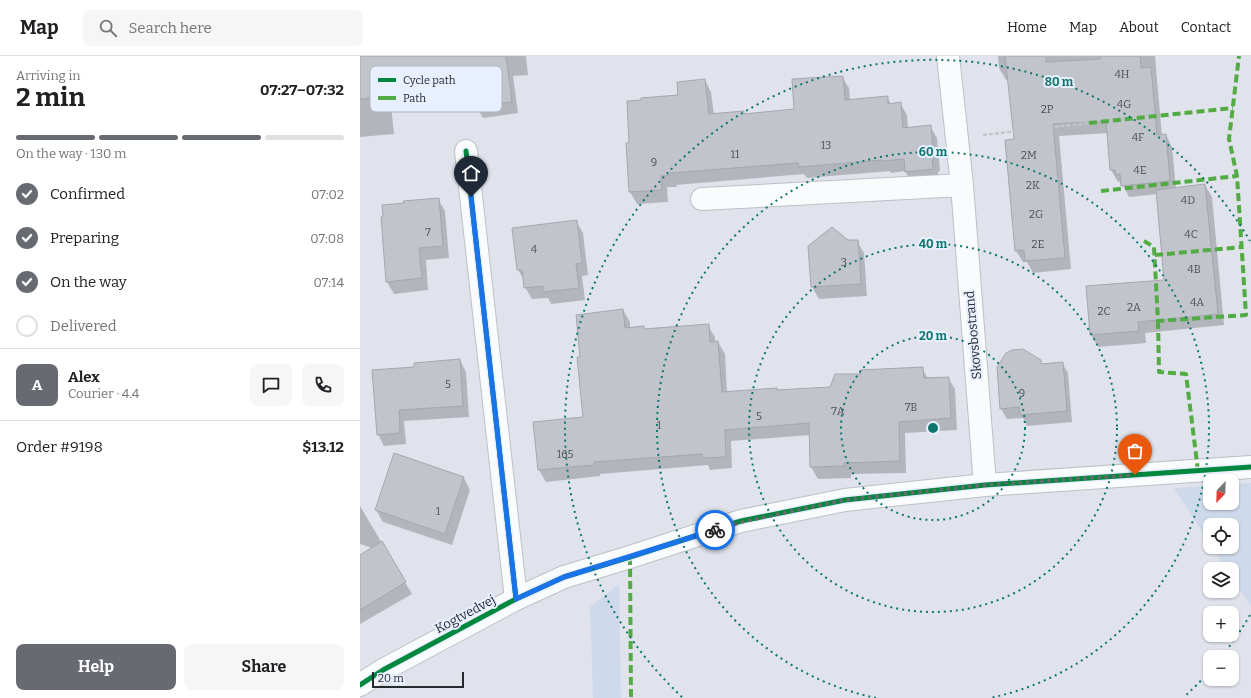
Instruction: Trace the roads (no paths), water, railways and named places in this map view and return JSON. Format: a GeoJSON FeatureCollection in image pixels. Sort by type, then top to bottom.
{"type":"FeatureCollection","features":[{"type":"Feature","properties":{"kind":"street","name":"Skovsbostrand"},"geometry":{"type":"LineString","coordinates":[[948,56],[962,185],[985,485]]}},
{"type":"Feature","properties":{"kind":"street"},"geometry":{"type":"LineString","coordinates":[[466,150],[516,599]]}},
{"type":"Feature","properties":{"kind":"street"},"geometry":{"type":"LineString","coordinates":[[702,199],[962,185]]}},
{"type":"Feature","properties":{"kind":"street","name":"Kogtvedvej"},"geometry":{"type":"LineString","coordinates":[[360,684],[383,670],[516,599],[564,577],[741,522],[838,502],[985,485],[1251,468]]}}]}
